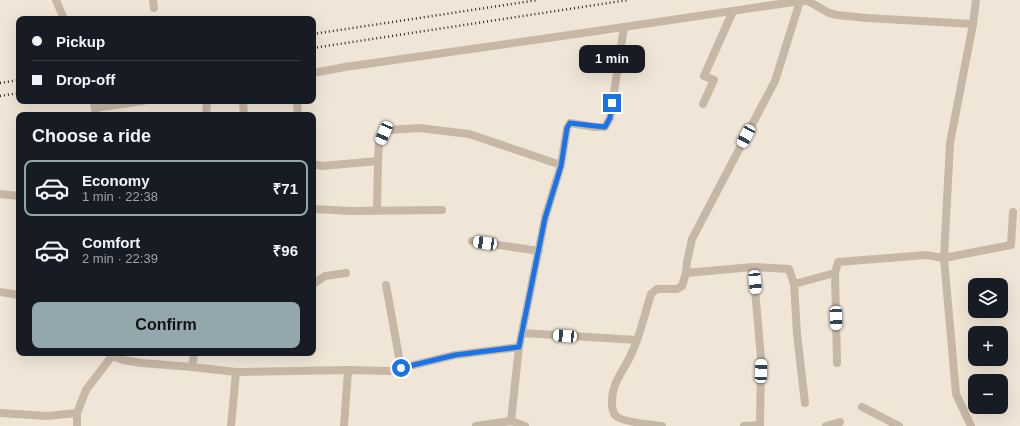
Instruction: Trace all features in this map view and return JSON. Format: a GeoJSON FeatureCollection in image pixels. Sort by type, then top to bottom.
{"type":"FeatureCollection","features":[{"type":"Feature","properties":{"kind":"street"},"geometry":{"type":"LineString","coordinates":[[56,0],[63,16]]}},
{"type":"Feature","properties":{"kind":"street"},"geometry":{"type":"LineString","coordinates":[[971,426],[956,394],[944,258],[950,143],[973,24],[976,0]]}},
{"type":"Feature","properties":{"kind":"street"},"geometry":{"type":"LineString","coordinates":[[316,72],[800,1],[808,1],[829,13],[838,15],[973,24]]}},
{"type":"Feature","properties":{"kind":"street"},"geometry":{"type":"LineString","coordinates":[[662,426],[628,422],[618,418],[612,408],[612,393],[618,376],[633,351],[651,294],[657,289],[677,289],[682,286],[686,273],[692,239],[775,81],[800,1]]}},
{"type":"Feature","properties":{"kind":"street"},"geometry":{"type":"LineString","coordinates":[[703,104],[714,80],[704,76],[733,11]]}},
{"type":"Feature","properties":{"kind":"street"},"geometry":{"type":"LineString","coordinates":[[511,420],[519,347],[545,218],[561,166],[567,128],[570,123],[605,127],[610,118],[624,27]]}},
{"type":"Feature","properties":{"kind":"street"},"geometry":{"type":"LineString","coordinates":[[95,108],[122,104]]}},
{"type":"Feature","properties":{"kind":"street"},"geometry":{"type":"LineString","coordinates":[[377,210],[379,143],[384,133],[389,130],[419,128],[469,134],[561,166]]}},
{"type":"Feature","properties":{"kind":"street"},"geometry":{"type":"LineString","coordinates":[[316,165],[322,166],[378,161]]}},
{"type":"Feature","properties":{"kind":"street"},"geometry":{"type":"LineString","coordinates":[[0,194],[16,196]]}},
{"type":"Feature","properties":{"kind":"street"},"geometry":{"type":"LineString","coordinates":[[316,208],[351,211],[442,210]]}},
{"type":"Feature","properties":{"kind":"street"},"geometry":{"type":"LineString","coordinates":[[837,363],[835,273],[838,262],[926,255],[944,258],[1011,245],[1013,212]]}},
{"type":"Feature","properties":{"kind":"street"},"geometry":{"type":"LineString","coordinates":[[472,241],[539,251]]}},
{"type":"Feature","properties":{"kind":"street"},"geometry":{"type":"LineString","coordinates":[[686,273],[753,268],[789,269],[794,284],[797,334],[805,403]]}},
{"type":"Feature","properties":{"kind":"street"},"geometry":{"type":"LineString","coordinates":[[744,426],[760,425],[761,358],[753,268]]}},
{"type":"Feature","properties":{"kind":"street"},"geometry":{"type":"LineString","coordinates":[[316,282],[325,276],[346,273]]}},
{"type":"Feature","properties":{"kind":"street"},"geometry":{"type":"LineString","coordinates":[[794,284],[835,273]]}},
{"type":"Feature","properties":{"kind":"street"},"geometry":{"type":"LineString","coordinates":[[386,285],[401,368]]}},
{"type":"Feature","properties":{"kind":"street"},"geometry":{"type":"LineString","coordinates":[[0,292],[16,295]]}},
{"type":"Feature","properties":{"kind":"street"},"geometry":{"type":"LineString","coordinates":[[522,333],[636,340]]}},
{"type":"Feature","properties":{"kind":"street"},"geometry":{"type":"LineString","coordinates":[[113,356],[122,360],[142,363],[192,366],[236,372],[348,370],[389,371],[455,355],[519,347]]}},
{"type":"Feature","properties":{"kind":"street"},"geometry":{"type":"LineString","coordinates":[[77,426],[77,413],[86,390],[110,356]]}},
{"type":"Feature","properties":{"kind":"street"},"geometry":{"type":"LineString","coordinates":[[192,366],[194,356]]}},
{"type":"Feature","properties":{"kind":"street"},"geometry":{"type":"LineString","coordinates":[[344,426],[348,370]]}},
{"type":"Feature","properties":{"kind":"street"},"geometry":{"type":"LineString","coordinates":[[231,426],[236,372]]}},
{"type":"Feature","properties":{"kind":"street"},"geometry":{"type":"LineString","coordinates":[[862,407],[899,426]]}},
{"type":"Feature","properties":{"kind":"street"},"geometry":{"type":"LineString","coordinates":[[0,413],[47,416],[77,413]]}},
{"type":"Feature","properties":{"kind":"street"},"geometry":{"type":"LineString","coordinates":[[476,426],[511,420],[525,426]]}},
{"type":"Feature","properties":{"kind":"street"},"geometry":{"type":"LineString","coordinates":[[826,426],[840,422]]}},
{"type":"Feature","properties":{"kind":"railway"},"geometry":{"type":"LineString","coordinates":[[316,34],[538,0]]}},
{"type":"Feature","properties":{"kind":"railway"},"geometry":{"type":"LineString","coordinates":[[316,48],[628,0]]}},
{"type":"Feature","properties":{"kind":"railway"},"geometry":{"type":"LineString","coordinates":[[0,83],[16,80]]}},
{"type":"Feature","properties":{"kind":"railway"},"geometry":{"type":"LineString","coordinates":[[0,96],[16,93]]}},
{"type":"Feature","properties":{"kind":"route"},"geometry":{"type":"LineString","coordinates":[[401,368],[455,355],[519,347],[545,218],[561,166],[567,128],[570,123],[605,127],[610,118],[612,103]]}}]}
